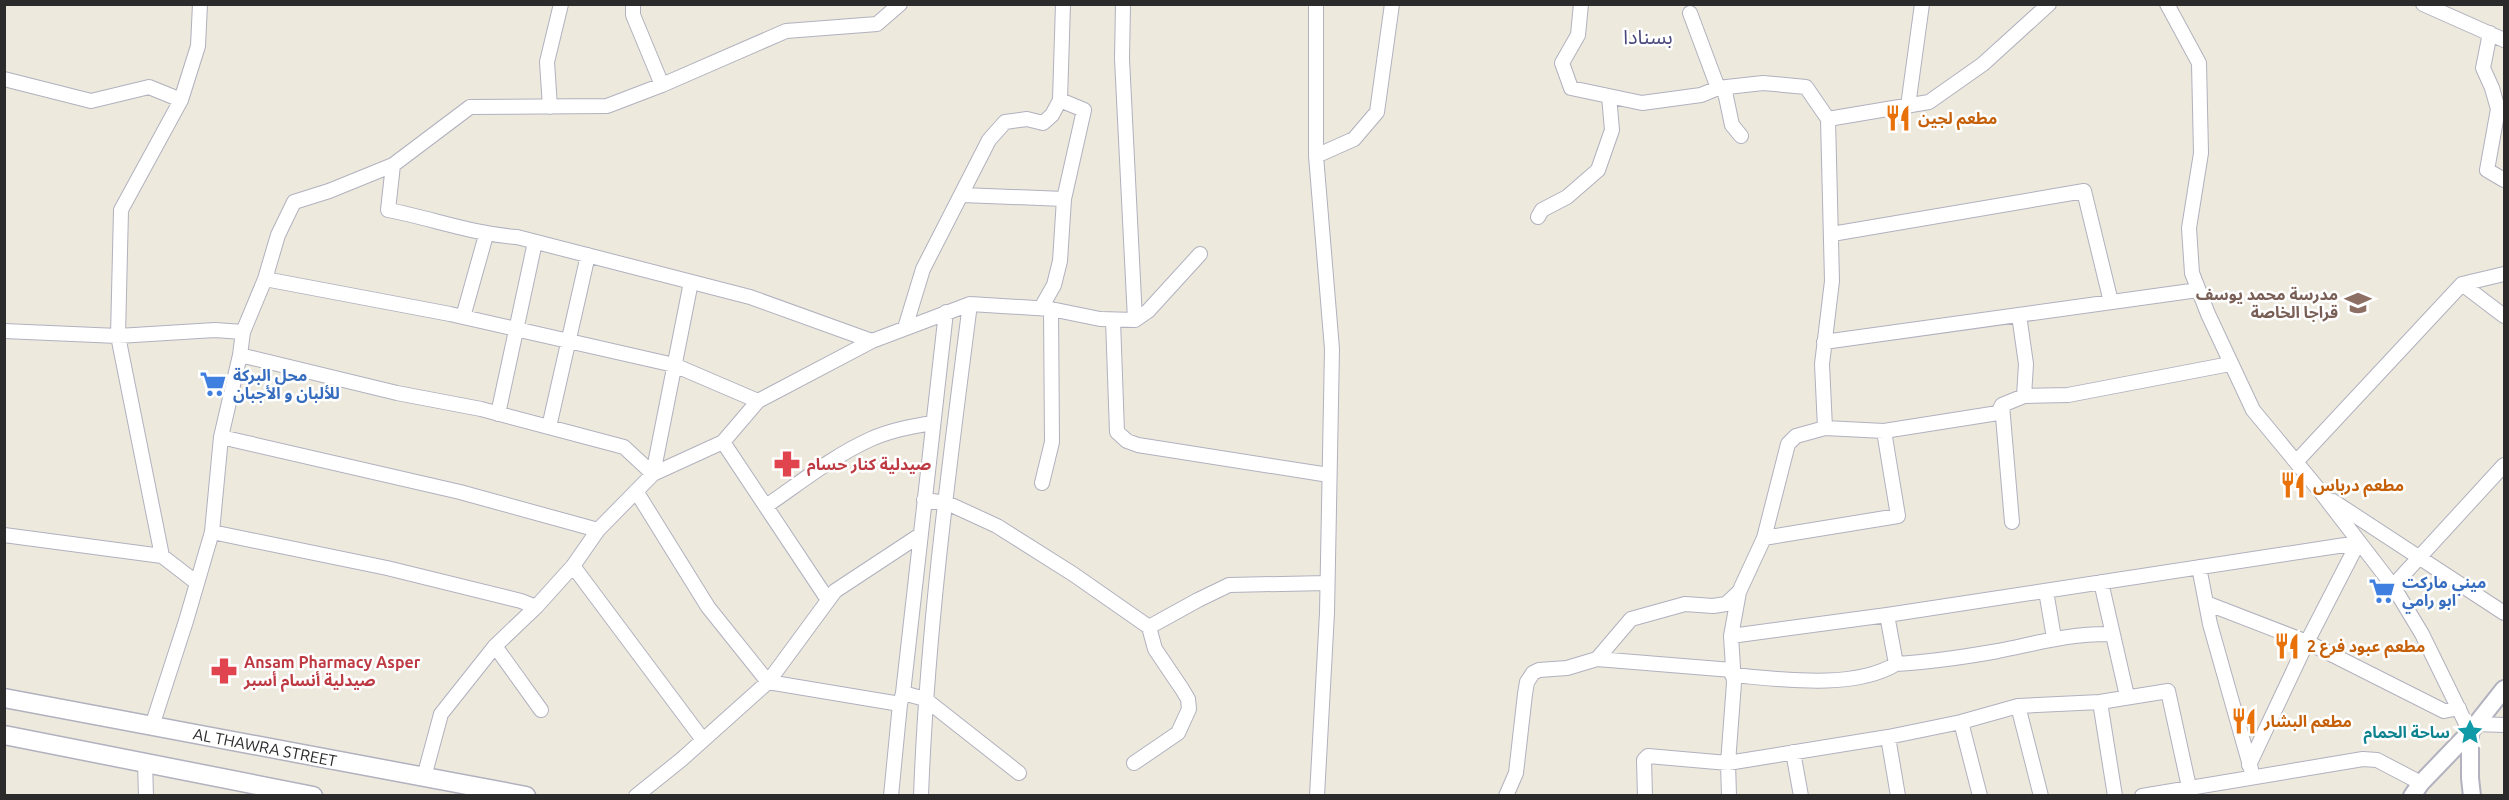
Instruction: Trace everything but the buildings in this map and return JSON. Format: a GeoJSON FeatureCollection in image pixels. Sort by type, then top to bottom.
{"type":"FeatureCollection","features":[{"type":"Feature","properties":{"kind":"main road","name":"AL THAWRA STREET"},"geometry":{"type":"LineString","coordinates":[[4,698],[526,795]]}},
{"type":"Feature","properties":{"kind":"main road"},"geometry":{"type":"LineString","coordinates":[[4,735],[313,795]]}},
{"type":"Feature","properties":{"kind":"street"},"geometry":{"type":"LineString","coordinates":[[162,556],[118,336],[121,210],[181,100],[198,46],[200,4]]}},
{"type":"Feature","properties":{"kind":"street"},"geometry":{"type":"LineString","coordinates":[[550,107],[547,62],[561,4]]}},
{"type":"Feature","properties":{"kind":"street"},"geometry":{"type":"LineString","coordinates":[[633,4],[633,15],[662,85]]}},
{"type":"Feature","properties":{"kind":"street"},"geometry":{"type":"LineString","coordinates":[[152,726],[212,532],[221,437],[240,356],[243,332],[265,279],[278,235],[294,202],[393,165],[470,107],[607,106],[662,85],[786,31],[877,24],[900,4]]}},
{"type":"Feature","properties":{"kind":"street"},"geometry":{"type":"LineString","coordinates":[[905,328],[923,269],[989,140],[1005,122],[1027,119],[1043,123],[1052,115],[1060,100],[1063,4]]}},
{"type":"Feature","properties":{"kind":"street"},"geometry":{"type":"LineString","coordinates":[[1123,4],[1122,59],[1135,320]]}},
{"type":"Feature","properties":{"kind":"street"},"geometry":{"type":"LineString","coordinates":[[1316,4],[1316,156],[1332,349],[1327,583],[1317,795]]}},
{"type":"Feature","properties":{"kind":"street"},"geometry":{"type":"LineString","coordinates":[[1316,156],[1354,139],[1377,112],[1392,4]]}},
{"type":"Feature","properties":{"kind":"street"},"geometry":{"type":"LineString","coordinates":[[1581,4],[1578,34],[1562,63],[1570,88],[1642,103],[1701,95],[1718,88],[1763,83],[1806,87],[1828,119],[1832,281],[1822,364],[1825,428]]}},
{"type":"Feature","properties":{"kind":"street"},"geometry":{"type":"LineString","coordinates":[[1908,106],[1922,4]]}},
{"type":"Feature","properties":{"kind":"street"},"geometry":{"type":"LineString","coordinates":[[1828,119],[1929,102],[1983,64],[2049,4]]}},
{"type":"Feature","properties":{"kind":"street"},"geometry":{"type":"LineString","coordinates":[[2168,4],[2199,63],[2201,153],[2189,228],[2192,273],[2198,290],[2253,410],[2320,491],[2392,586],[2422,634],[2459,708],[2473,728],[2470,778],[2472,795]]}},
{"type":"Feature","properties":{"kind":"street"},"geometry":{"type":"LineString","coordinates":[[2423,4],[2505,40]]}},
{"type":"Feature","properties":{"kind":"street"},"geometry":{"type":"LineString","coordinates":[[1690,13],[1718,88],[1725,92],[1732,125],[1741,136]]}},
{"type":"Feature","properties":{"kind":"street"},"geometry":{"type":"LineString","coordinates":[[2490,33],[2483,68],[2498,109],[2487,170],[2505,180]]}},
{"type":"Feature","properties":{"kind":"street"},"geometry":{"type":"LineString","coordinates":[[4,79],[91,101],[149,87],[181,100]]}},
{"type":"Feature","properties":{"kind":"street"},"geometry":{"type":"LineString","coordinates":[[1538,217],[1542,210],[1567,197],[1598,170],[1612,130],[1609,96]]}},
{"type":"Feature","properties":{"kind":"street"},"geometry":{"type":"LineString","coordinates":[[1042,483],[1052,442],[1046,308],[1060,261],[1064,199],[1084,110],[1060,100]]}},
{"type":"Feature","properties":{"kind":"street"},"geometry":{"type":"LineString","coordinates":[[393,165],[388,210],[428,218],[486,235],[517,237],[750,297],[872,341]]}},
{"type":"Feature","properties":{"kind":"street"},"geometry":{"type":"LineString","coordinates":[[1832,234],[2084,191],[2111,302]]}},
{"type":"Feature","properties":{"kind":"street"},"geometry":{"type":"LineString","coordinates":[[962,195],[1064,199]]}},
{"type":"Feature","properties":{"kind":"street"},"geometry":{"type":"LineString","coordinates":[[463,317],[486,235]]}},
{"type":"Feature","properties":{"kind":"street"},"geometry":{"type":"LineString","coordinates":[[498,414],[535,242]]}},
{"type":"Feature","properties":{"kind":"street"},"geometry":{"type":"LineString","coordinates":[[424,777],[441,714],[495,646],[536,607],[573,566],[598,530],[652,474],[723,442],[758,401],[872,341],[970,304],[1046,308],[1100,320],[1135,320],[1148,312],[1200,254]]}},
{"type":"Feature","properties":{"kind":"street"},"geometry":{"type":"LineString","coordinates":[[549,427],[588,255]]}},
{"type":"Feature","properties":{"kind":"street"},"geometry":{"type":"LineString","coordinates":[[2296,462],[2462,284],[2505,274]]}},
{"type":"Feature","properties":{"kind":"street"},"geometry":{"type":"LineString","coordinates":[[265,279],[463,317],[674,365],[758,401]]}},
{"type":"Feature","properties":{"kind":"street"},"geometry":{"type":"LineString","coordinates":[[652,474],[691,282]]}},
{"type":"Feature","properties":{"kind":"street"},"geometry":{"type":"LineString","coordinates":[[2462,284],[2505,316]]}},
{"type":"Feature","properties":{"kind":"street"},"geometry":{"type":"LineString","coordinates":[[1824,342],[2198,290]]}},
{"type":"Feature","properties":{"kind":"street"},"geometry":{"type":"LineString","coordinates":[[921,795],[925,699],[948,476],[970,304]]}},
{"type":"Feature","properties":{"kind":"street"},"geometry":{"type":"LineString","coordinates":[[891,795],[946,312]]}},
{"type":"Feature","properties":{"kind":"street"},"geometry":{"type":"LineString","coordinates":[[2019,315],[2026,364],[2024,396]]}},
{"type":"Feature","properties":{"kind":"street"},"geometry":{"type":"LineString","coordinates":[[1113,320],[1117,432],[1127,441],[1138,445],[1329,475]]}},
{"type":"Feature","properties":{"kind":"street"},"geometry":{"type":"LineString","coordinates":[[4,331],[118,336],[215,330],[243,332]]}},
{"type":"Feature","properties":{"kind":"street"},"geometry":{"type":"LineString","coordinates":[[240,356],[498,414],[624,447],[652,474]]}},
{"type":"Feature","properties":{"kind":"street"},"geometry":{"type":"LineString","coordinates":[[1729,795],[1728,763],[1734,683],[1731,636],[1739,592],[1764,538],[1788,444],[1796,436],[1825,428],[1884,431],[1998,412],[2002,405],[2024,396],[2068,394],[2230,364]]}},
{"type":"Feature","properties":{"kind":"street"},"geometry":{"type":"LineString","coordinates":[[2002,405],[2012,522]]}},
{"type":"Feature","properties":{"kind":"street"},"geometry":{"type":"LineString","coordinates":[[766,506],[833,460],[870,439],[901,428],[933,423]]}},
{"type":"Feature","properties":{"kind":"street"},"geometry":{"type":"LineString","coordinates":[[1764,538],[1898,516],[1884,431]]}},
{"type":"Feature","properties":{"kind":"street"},"geometry":{"type":"LineString","coordinates":[[221,437],[460,492],[598,530]]}},
{"type":"Feature","properties":{"kind":"street"},"geometry":{"type":"LineString","coordinates":[[723,442],[828,600]]}},
{"type":"Feature","properties":{"kind":"street"},"geometry":{"type":"LineString","coordinates":[[2392,586],[2505,465]]}},
{"type":"Feature","properties":{"kind":"street"},"geometry":{"type":"LineString","coordinates":[[636,491],[708,607],[768,682],[925,699],[1019,773]]}},
{"type":"Feature","properties":{"kind":"street"},"geometry":{"type":"LineString","coordinates":[[2320,491],[2418,559],[2505,613]]}},
{"type":"Feature","properties":{"kind":"street"},"geometry":{"type":"LineString","coordinates":[[924,500],[947,503],[997,526],[1073,574],[1149,627],[1155,649],[1188,699],[1189,709],[1178,733],[1134,763]]}},
{"type":"Feature","properties":{"kind":"street"},"geometry":{"type":"LineString","coordinates":[[212,532],[387,568],[521,601],[536,607]]}},
{"type":"Feature","properties":{"kind":"street"},"geometry":{"type":"LineString","coordinates":[[4,535],[162,556],[197,583]]}},
{"type":"Feature","properties":{"kind":"street"},"geometry":{"type":"LineString","coordinates":[[636,795],[704,740],[768,682],[835,591],[920,535]]}},
{"type":"Feature","properties":{"kind":"street"},"geometry":{"type":"LineString","coordinates":[[1731,636],[1887,615],[2358,543]]}},
{"type":"Feature","properties":{"kind":"street"},"geometry":{"type":"LineString","coordinates":[[2252,771],[2307,642],[2358,543]]}},
{"type":"Feature","properties":{"kind":"street"},"geometry":{"type":"LineString","coordinates":[[573,566],[704,740]]}},
{"type":"Feature","properties":{"kind":"street"},"geometry":{"type":"LineString","coordinates":[[2199,567],[2206,603],[2252,771]]}},
{"type":"Feature","properties":{"kind":"street"},"geometry":{"type":"LineString","coordinates":[[2101,582],[2127,696]]}},
{"type":"Feature","properties":{"kind":"street"},"geometry":{"type":"LineString","coordinates":[[1149,627],[1229,585],[1327,583]]}},
{"type":"Feature","properties":{"kind":"street"},"geometry":{"type":"LineString","coordinates":[[2046,591],[2054,638]]}},
{"type":"Feature","properties":{"kind":"street"},"geometry":{"type":"LineString","coordinates":[[1597,659],[1631,619],[1685,604],[1713,606],[1726,604],[1739,592]]}},
{"type":"Feature","properties":{"kind":"street"},"geometry":{"type":"LineString","coordinates":[[2206,603],[2307,642],[2444,711],[2459,708]]}},
{"type":"Feature","properties":{"kind":"street"},"geometry":{"type":"LineString","coordinates":[[1887,615],[1896,664]]}},
{"type":"Feature","properties":{"kind":"street"},"geometry":{"type":"LineString","coordinates":[[1506,795],[1516,773],[1527,682],[1533,673],[1539,670],[1567,668],[1597,659],[1826,681],[1883,672],[1896,664],[1922,663],[1998,651],[2054,638],[2086,633],[2113,634]]}},
{"type":"Feature","properties":{"kind":"street"},"geometry":{"type":"LineString","coordinates":[[495,646],[541,710]]}},
{"type":"Feature","properties":{"kind":"street"},"geometry":{"type":"LineString","coordinates":[[2142,795],[2189,787],[2252,771],[2363,759],[2377,760],[2416,789],[2505,690]]}},
{"type":"Feature","properties":{"kind":"street"},"geometry":{"type":"LineString","coordinates":[[1645,795],[1644,760],[1648,756],[1728,763],[1888,737],[1961,722],[2018,706],[2100,702],[2168,691],[2189,787]]}},
{"type":"Feature","properties":{"kind":"street"},"geometry":{"type":"LineString","coordinates":[[2100,702],[2115,795]]}},
{"type":"Feature","properties":{"kind":"street"},"geometry":{"type":"LineString","coordinates":[[2018,706],[2041,795]]}},
{"type":"Feature","properties":{"kind":"street"},"geometry":{"type":"LineString","coordinates":[[1961,722],[1980,795]]}},
{"type":"Feature","properties":{"kind":"street"},"geometry":{"type":"LineString","coordinates":[[2473,728],[2505,725]]}},
{"type":"Feature","properties":{"kind":"street"},"geometry":{"type":"LineString","coordinates":[[1888,737],[1898,795]]}},
{"type":"Feature","properties":{"kind":"street"},"geometry":{"type":"LineString","coordinates":[[1793,752],[1801,795]]}},
{"type":"Feature","properties":{"kind":"street"},"geometry":{"type":"LineString","coordinates":[[146,763],[146,795]]}},
{"type":"Feature","properties":{"kind":"street"},"geometry":{"type":"LineString","coordinates":[[1310,795],[1317,776]]}},
{"type":"Feature","properties":{"kind":"place","name":"مطعم لجين"},"geometry":{"type":"Point","coordinates":[1898,118]}},
{"type":"Feature","properties":{"kind":"place","name":"مدرسة محمد يوسف قراجا الخاصة"},"geometry":{"type":"Point","coordinates":[2358,303]}},
{"type":"Feature","properties":{"kind":"place","name":"محل البركة للألبان و الأجبان"},"geometry":{"type":"Point","coordinates":[213,384]}},
{"type":"Feature","properties":{"kind":"place","name":"صيدلية كنار حسام"},"geometry":{"type":"Point","coordinates":[787,464]}},
{"type":"Feature","properties":{"kind":"place","name":"مطعم درباس"},"geometry":{"type":"Point","coordinates":[2293,485]}},
{"type":"Feature","properties":{"kind":"place","name":"ميني ماركت ابو رامي"},"geometry":{"type":"Point","coordinates":[2382,591]}},
{"type":"Feature","properties":{"kind":"place","name":"مطعم عبود فرع 2"},"geometry":{"type":"Point","coordinates":[2287,646]}},
{"type":"Feature","properties":{"kind":"place","name":"Ansam Pharmacy Asper صيدلية أنسام أسبر"},"geometry":{"type":"Point","coordinates":[224,671]}},
{"type":"Feature","properties":{"kind":"place","name":"مطعم البشار"},"geometry":{"type":"Point","coordinates":[2244,721]}},
{"type":"Feature","properties":{"kind":"place","name":"ساحة الحمام"},"geometry":{"type":"Point","coordinates":[2470,732]}},
{"type":"Feature","properties":{"kind":"district","name":"بسنادا"},"geometry":{"type":"Point","coordinates":[1648,36]}}]}
